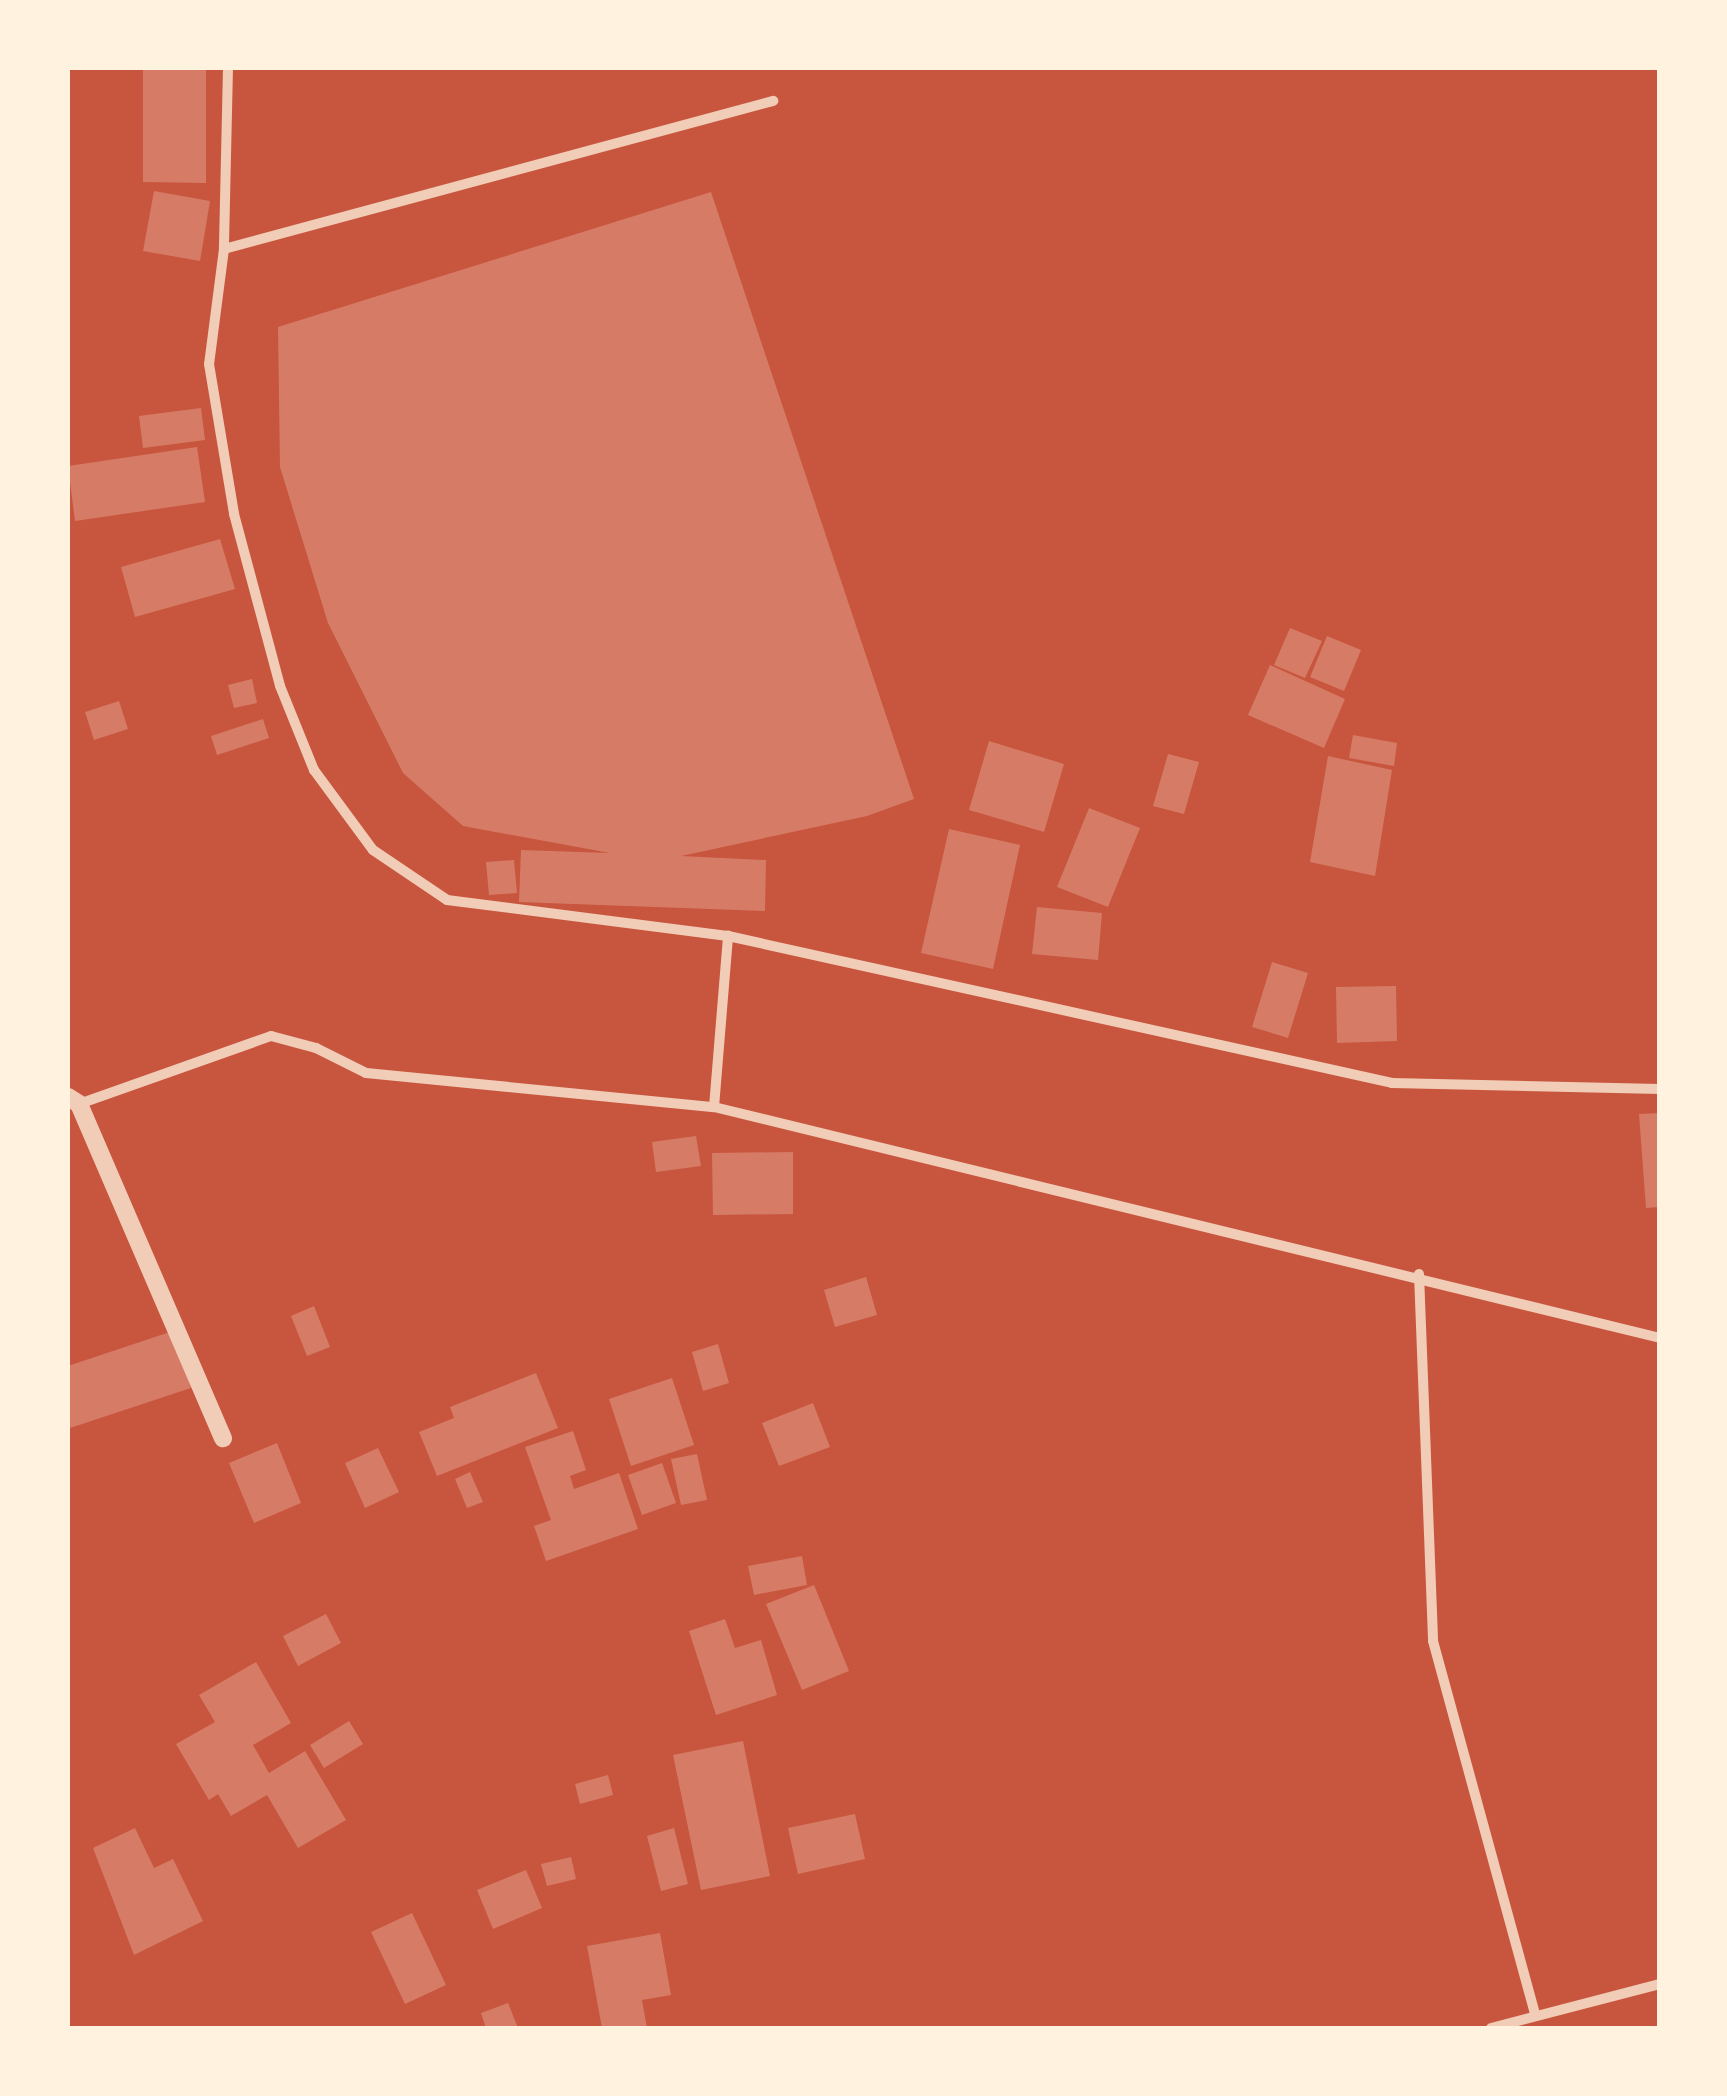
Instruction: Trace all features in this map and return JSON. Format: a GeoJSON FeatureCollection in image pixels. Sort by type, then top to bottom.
{"type":"FeatureCollection","features":[{"type":"Feature","properties":{"kind":"street"},"geometry":{"type":"LineString","coordinates":[[228,68],[224,248],[209,364],[234,514],[280,686],[314,770],[373,850],[446,900],[728,936],[1392,1082],[1660,1089]]}},
{"type":"Feature","properties":{"kind":"street"},"geometry":{"type":"LineString","coordinates":[[224,248],[773,100]]}},
{"type":"Feature","properties":{"kind":"street"},"geometry":{"type":"LineString","coordinates":[[714,1107],[728,936]]}},
{"type":"Feature","properties":{"kind":"street"},"geometry":{"type":"LineString","coordinates":[[223,1438],[73,1101],[271,1036],[316,1048],[366,1073],[714,1107],[1419,1274],[1660,1338]]}},
{"type":"Feature","properties":{"kind":"street"},"geometry":{"type":"LineString","coordinates":[[1419,1274],[1433,1641],[1534,2014]]}},
{"type":"Feature","properties":{"kind":"street"},"geometry":{"type":"LineString","coordinates":[[1491,2028],[1660,1984]]}},
{"type":"Feature","properties":{"kind":"building"},"geometry":{"type":"Polygon","coordinates":[[[143,68],[206,68],[206,183],[143,182],[143,68]]]}},
{"type":"Feature","properties":{"kind":"building"},"geometry":{"type":"Polygon","coordinates":[[[154,191],[210,201],[200,261],[143,251],[154,191]]]}},
{"type":"Feature","properties":{"kind":"building"},"geometry":{"type":"Polygon","coordinates":[[[711,192],[914,799],[867,816],[681,856],[766,860],[765,911],[519,902],[521,850],[610,853],[463,826],[403,773],[328,623],[280,467],[278,327],[711,192]]]}},
{"type":"Feature","properties":{"kind":"building"},"geometry":{"type":"Polygon","coordinates":[[[201,408],[205,440],[143,448],[139,416],[201,408]]]}},
{"type":"Feature","properties":{"kind":"building"},"geometry":{"type":"Polygon","coordinates":[[[197,447],[205,502],[75,521],[68,466],[197,447]]]}},
{"type":"Feature","properties":{"kind":"building"},"geometry":{"type":"Polygon","coordinates":[[[220,539],[235,589],[135,617],[121,567],[220,539]]]}},
{"type":"Feature","properties":{"kind":"building"},"geometry":{"type":"Polygon","coordinates":[[[1290,628],[1322,641],[1305,678],[1274,665],[1290,628]]]}},
{"type":"Feature","properties":{"kind":"building"},"geometry":{"type":"Polygon","coordinates":[[[1327,636],[1361,650],[1344,691],[1310,677],[1327,636]]]}},
{"type":"Feature","properties":{"kind":"building"},"geometry":{"type":"Polygon","coordinates":[[[1270,665],[1345,699],[1324,748],[1248,715],[1270,665]]]}},
{"type":"Feature","properties":{"kind":"building"},"geometry":{"type":"Polygon","coordinates":[[[252,679],[257,703],[234,708],[228,685],[252,679]]]}},
{"type":"Feature","properties":{"kind":"building"},"geometry":{"type":"Polygon","coordinates":[[[119,701],[128,729],[94,740],[85,712],[119,701]]]}},
{"type":"Feature","properties":{"kind":"building"},"geometry":{"type":"Polygon","coordinates":[[[263,719],[269,738],[217,755],[211,736],[263,719]]]}},
{"type":"Feature","properties":{"kind":"building"},"geometry":{"type":"Polygon","coordinates":[[[1353,735],[1397,743],[1394,766],[1349,758],[1353,735]]]}},
{"type":"Feature","properties":{"kind":"building"},"geometry":{"type":"Polygon","coordinates":[[[989,741],[1064,764],[1044,832],[969,810],[989,741]]]}},
{"type":"Feature","properties":{"kind":"building"},"geometry":{"type":"Polygon","coordinates":[[[1168,754],[1199,762],[1184,814],[1153,806],[1168,754]]]}},
{"type":"Feature","properties":{"kind":"building"},"geometry":{"type":"Polygon","coordinates":[[[1328,756],[1392,770],[1375,876],[1310,862],[1328,756]]]}},
{"type":"Feature","properties":{"kind":"building"},"geometry":{"type":"Polygon","coordinates":[[[1089,808],[1140,828],[1108,907],[1057,887],[1089,808]]]}},
{"type":"Feature","properties":{"kind":"building"},"geometry":{"type":"Polygon","coordinates":[[[949,829],[1020,845],[993,969],[921,953],[949,829]]]}},
{"type":"Feature","properties":{"kind":"building"},"geometry":{"type":"Polygon","coordinates":[[[514,860],[517,893],[489,895],[486,862],[514,860]]]}},
{"type":"Feature","properties":{"kind":"building"},"geometry":{"type":"Polygon","coordinates":[[[1037,907],[1102,913],[1098,960],[1032,954],[1037,907]]]}},
{"type":"Feature","properties":{"kind":"building"},"geometry":{"type":"Polygon","coordinates":[[[1272,962],[1308,973],[1288,1038],[1252,1027],[1272,962]]]}},
{"type":"Feature","properties":{"kind":"building"},"geometry":{"type":"Polygon","coordinates":[[[1396,986],[1397,1041],[1337,1043],[1336,987],[1396,986]]]}},
{"type":"Feature","properties":{"kind":"building"},"geometry":{"type":"Polygon","coordinates":[[[1660,1113],[1660,1207],[1646,1208],[1639,1114],[1660,1113]]]}},
{"type":"Feature","properties":{"kind":"building"},"geometry":{"type":"Polygon","coordinates":[[[696,1136],[701,1166],[656,1172],[652,1142],[696,1136]]]}},
{"type":"Feature","properties":{"kind":"building"},"geometry":{"type":"Polygon","coordinates":[[[793,1152],[793,1214],[713,1215],[712,1153],[793,1152]]]}},
{"type":"Feature","properties":{"kind":"building"},"geometry":{"type":"Polygon","coordinates":[[[866,1277],[877,1315],[835,1327],[824,1290],[866,1277]]]}},
{"type":"Feature","properties":{"kind":"building"},"geometry":{"type":"Polygon","coordinates":[[[314,1306],[330,1347],[307,1356],[291,1316],[314,1306]]]}},
{"type":"Feature","properties":{"kind":"building"},"geometry":{"type":"Polygon","coordinates":[[[173,1331],[191,1388],[70,1428],[68,1366],[173,1331]]]}},
{"type":"Feature","properties":{"kind":"building"},"geometry":{"type":"Polygon","coordinates":[[[718,1344],[729,1383],[703,1391],[692,1352],[718,1344]]]}},
{"type":"Feature","properties":{"kind":"building"},"geometry":{"type":"Polygon","coordinates":[[[536,1373],[558,1428],[437,1476],[419,1432],[454,1418],[450,1407],[536,1373]]]}},
{"type":"Feature","properties":{"kind":"building"},"geometry":{"type":"Polygon","coordinates":[[[672,1378],[694,1445],[631,1466],[609,1399],[672,1378]]]}},
{"type":"Feature","properties":{"kind":"building"},"geometry":{"type":"Polygon","coordinates":[[[813,1403],[830,1447],[779,1466],[762,1423],[813,1403]]]}},
{"type":"Feature","properties":{"kind":"building"},"geometry":{"type":"Polygon","coordinates":[[[573,1431],[586,1470],[570,1476],[574,1489],[619,1473],[638,1529],[546,1561],[534,1526],[551,1520],[525,1447],[573,1431]]]}},
{"type":"Feature","properties":{"kind":"building"},"geometry":{"type":"Polygon","coordinates":[[[277,1443],[301,1503],[254,1523],[229,1463],[277,1443]]]}},
{"type":"Feature","properties":{"kind":"building"},"geometry":{"type":"Polygon","coordinates":[[[378,1448],[399,1492],[365,1508],[345,1463],[378,1448]]]}},
{"type":"Feature","properties":{"kind":"building"},"geometry":{"type":"Polygon","coordinates":[[[697,1454],[707,1500],[681,1505],[671,1459],[697,1454]]]}},
{"type":"Feature","properties":{"kind":"building"},"geometry":{"type":"Polygon","coordinates":[[[662,1463],[676,1503],[642,1515],[628,1475],[662,1463]]]}},
{"type":"Feature","properties":{"kind":"building"},"geometry":{"type":"Polygon","coordinates":[[[470,1472],[483,1502],[467,1508],[455,1479],[470,1472]]]}},
{"type":"Feature","properties":{"kind":"building"},"geometry":{"type":"Polygon","coordinates":[[[802,1556],[807,1585],[754,1595],[748,1566],[802,1556]]]}},
{"type":"Feature","properties":{"kind":"building"},"geometry":{"type":"Polygon","coordinates":[[[814,1585],[849,1671],[802,1690],[766,1604],[814,1585]]]}},
{"type":"Feature","properties":{"kind":"building"},"geometry":{"type":"Polygon","coordinates":[[[326,1614],[341,1643],[298,1666],[283,1636],[326,1614]]]}},
{"type":"Feature","properties":{"kind":"building"},"geometry":{"type":"Polygon","coordinates":[[[725,1619],[735,1648],[761,1640],[777,1695],[716,1715],[689,1631],[725,1619]]]}},
{"type":"Feature","properties":{"kind":"building"},"geometry":{"type":"Polygon","coordinates":[[[256,1662],[291,1723],[253,1745],[269,1773],[305,1751],[346,1820],[298,1848],[267,1795],[231,1816],[218,1794],[209,1800],[176,1744],[215,1722],[199,1695],[256,1662]]]}},
{"type":"Feature","properties":{"kind":"building"},"geometry":{"type":"Polygon","coordinates":[[[349,1721],[363,1744],[324,1768],[310,1745],[349,1721]]]}},
{"type":"Feature","properties":{"kind":"building"},"geometry":{"type":"Polygon","coordinates":[[[743,1741],[770,1876],[701,1890],[673,1755],[743,1741]]]}},
{"type":"Feature","properties":{"kind":"building"},"geometry":{"type":"Polygon","coordinates":[[[608,1775],[613,1795],[580,1804],[575,1784],[608,1775]]]}},
{"type":"Feature","properties":{"kind":"building"},"geometry":{"type":"Polygon","coordinates":[[[855,1814],[865,1859],[798,1874],[788,1828],[855,1814]]]}},
{"type":"Feature","properties":{"kind":"building"},"geometry":{"type":"Polygon","coordinates":[[[135,1828],[154,1868],[173,1859],[203,1921],[134,1955],[93,1848],[135,1828]]]}},
{"type":"Feature","properties":{"kind":"building"},"geometry":{"type":"Polygon","coordinates":[[[674,1828],[688,1884],[661,1891],[647,1836],[674,1828]]]}},
{"type":"Feature","properties":{"kind":"building"},"geometry":{"type":"Polygon","coordinates":[[[571,1857],[576,1879],[547,1886],[541,1864],[571,1857]]]}},
{"type":"Feature","properties":{"kind":"building"},"geometry":{"type":"Polygon","coordinates":[[[526,1870],[542,1908],[493,1929],[477,1890],[526,1870]]]}},
{"type":"Feature","properties":{"kind":"building"},"geometry":{"type":"Polygon","coordinates":[[[412,1913],[446,1985],[405,2004],[371,1932],[412,1913]]]}},
{"type":"Feature","properties":{"kind":"building"},"geometry":{"type":"Polygon","coordinates":[[[660,1933],[671,1995],[642,2000],[647,2028],[602,2028],[587,1946],[660,1933]]]}},
{"type":"Feature","properties":{"kind":"building"},"geometry":{"type":"Polygon","coordinates":[[[508,2003],[518,2028],[486,2028],[481,2013],[508,2003]]]}}]}
